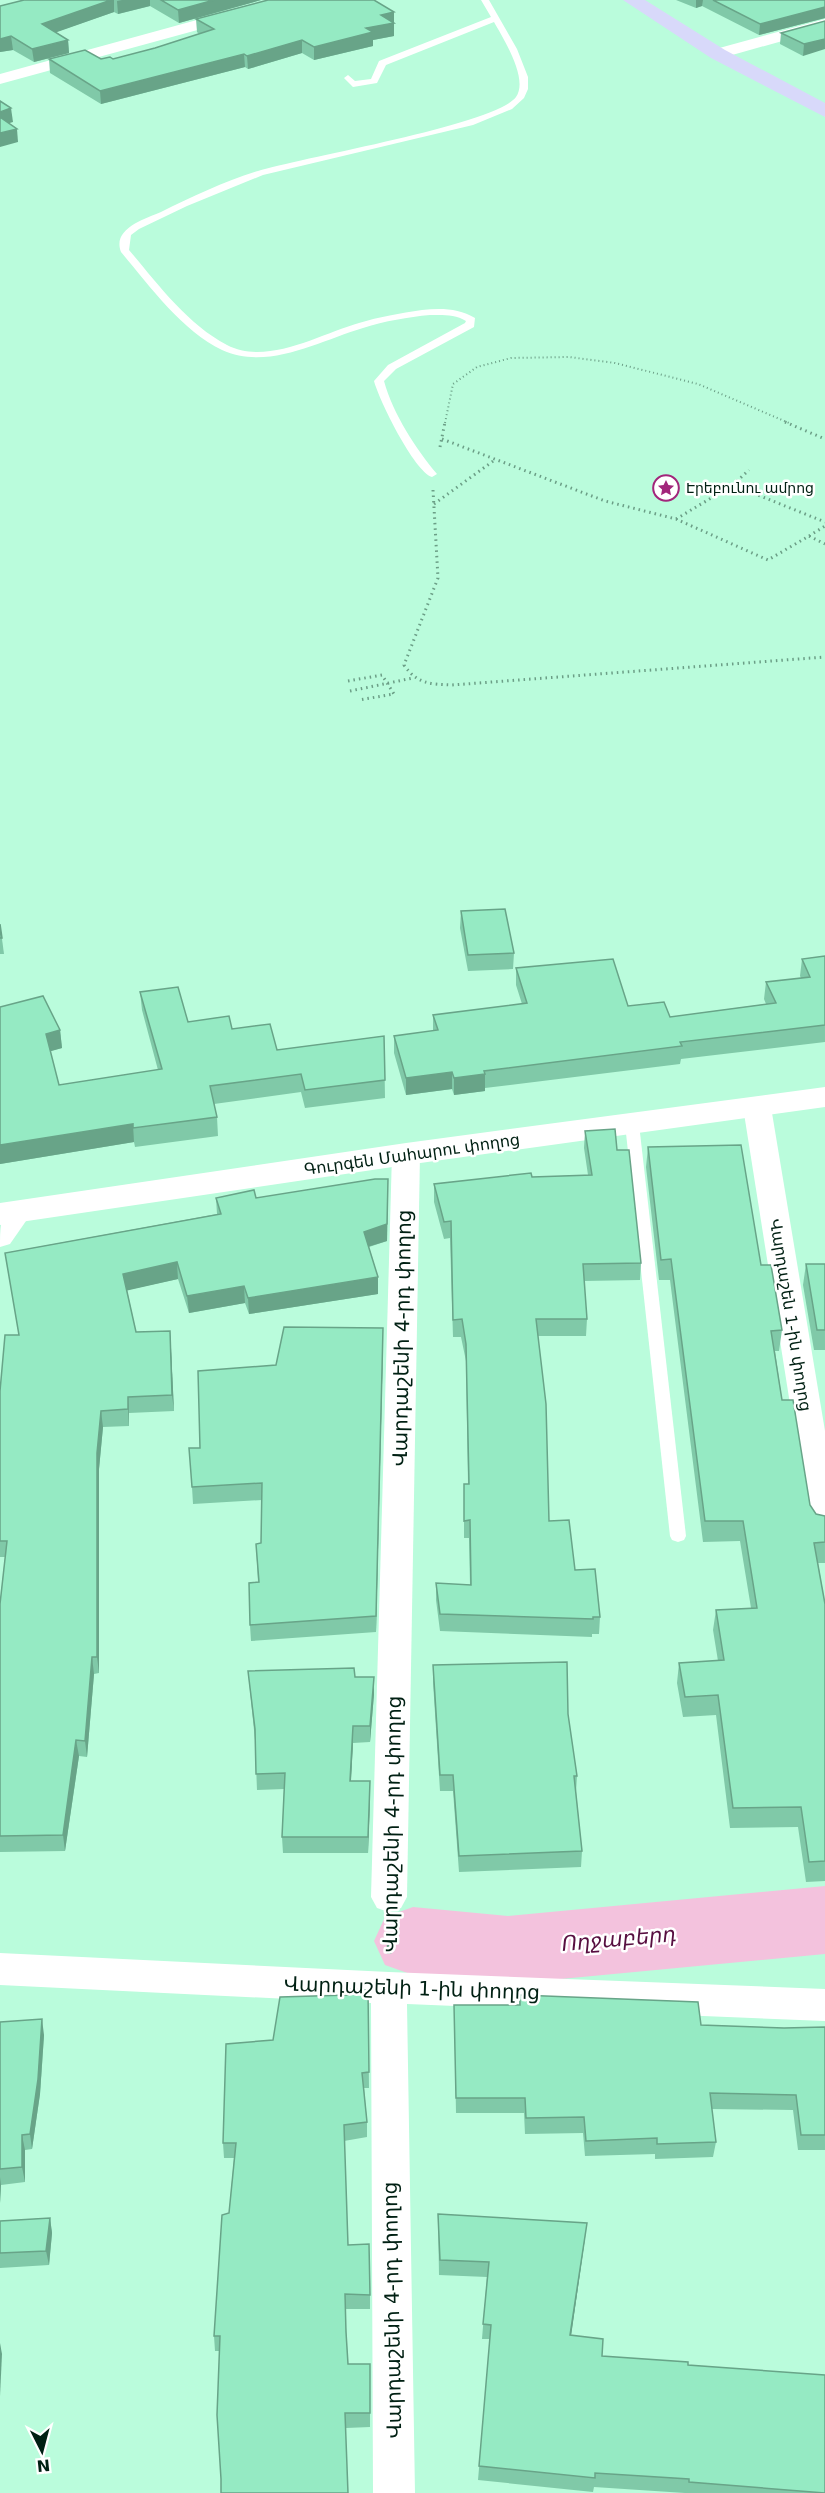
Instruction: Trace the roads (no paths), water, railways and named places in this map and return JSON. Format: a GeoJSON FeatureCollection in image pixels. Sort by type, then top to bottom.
{"type":"FeatureCollection","features":[{"type":"Feature","properties":{"kind":"main road"},"geometry":{"type":"LineString","coordinates":[[632,0],[718,54],[825,111]]}},
{"type":"Feature","properties":{"kind":"main road","name":"Գուրգեն Մահարու փողոց"},"geometry":{"type":"LineString","coordinates":[[10,1213],[825,1097]]}},
{"type":"Feature","properties":{"kind":"street"},"geometry":{"type":"LineString","coordinates":[[0,79],[273,4],[301,0]]}},
{"type":"Feature","properties":{"kind":"street"},"geometry":{"type":"LineString","coordinates":[[718,54],[825,24]]}},
{"type":"Feature","properties":{"kind":"street","name":"Վարդաշեն 1-ին փողոց"},"geometry":{"type":"LineString","coordinates":[[757,1107],[825,1524]]}},
{"type":"Feature","properties":{"kind":"street","name":"Վարդաշենի 4-րդ փողոց"},"geometry":{"type":"LineString","coordinates":[[389,1897],[406,1155]]}},
{"type":"Feature","properties":{"kind":"street"},"geometry":{"type":"LineString","coordinates":[[0,1238],[10,1213]]}},
{"type":"Feature","properties":{"kind":"street","name":"Վարդաշենի 1-ին փողոց"},"geometry":{"type":"LineString","coordinates":[[0,1969],[389,1988],[825,2005]]}},
{"type":"Feature","properties":{"kind":"street","name":"Վարդաշենի 4-րդ փողոց"},"geometry":{"type":"LineString","coordinates":[[389,1988],[394,2493]]}},
{"type":"Feature","properties":{"kind":"lane"},"geometry":{"type":"LineString","coordinates":[[432,474],[423,466],[383,397],[379,381],[392,367],[470,325],[471,320],[467,316],[446,311],[377,321],[293,348],[260,354],[238,353],[224,347],[164,299],[124,249],[124,241],[127,234],[135,227],[260,173],[470,123],[503,112],[522,96],[525,84],[515,53],[486,0]]}},
{"type":"Feature","properties":{"kind":"lane"},"geometry":{"type":"LineString","coordinates":[[348,78],[353,84],[374,81],[382,63],[495,18]]}},
{"type":"Feature","properties":{"kind":"lane"},"geometry":{"type":"LineString","coordinates":[[632,1124],[678,1536]]}},
{"type":"Feature","properties":{"kind":"waterway","name":"Ողջաբերդ"},"geometry":{"type":"LineString","coordinates":[[413,1941],[508,1950],[825,1920]]}},
{"type":"Feature","properties":{"kind":"place","name":"Էրեբունու ամրոց"},"geometry":{"type":"Point","coordinates":[666,488]}}]}
